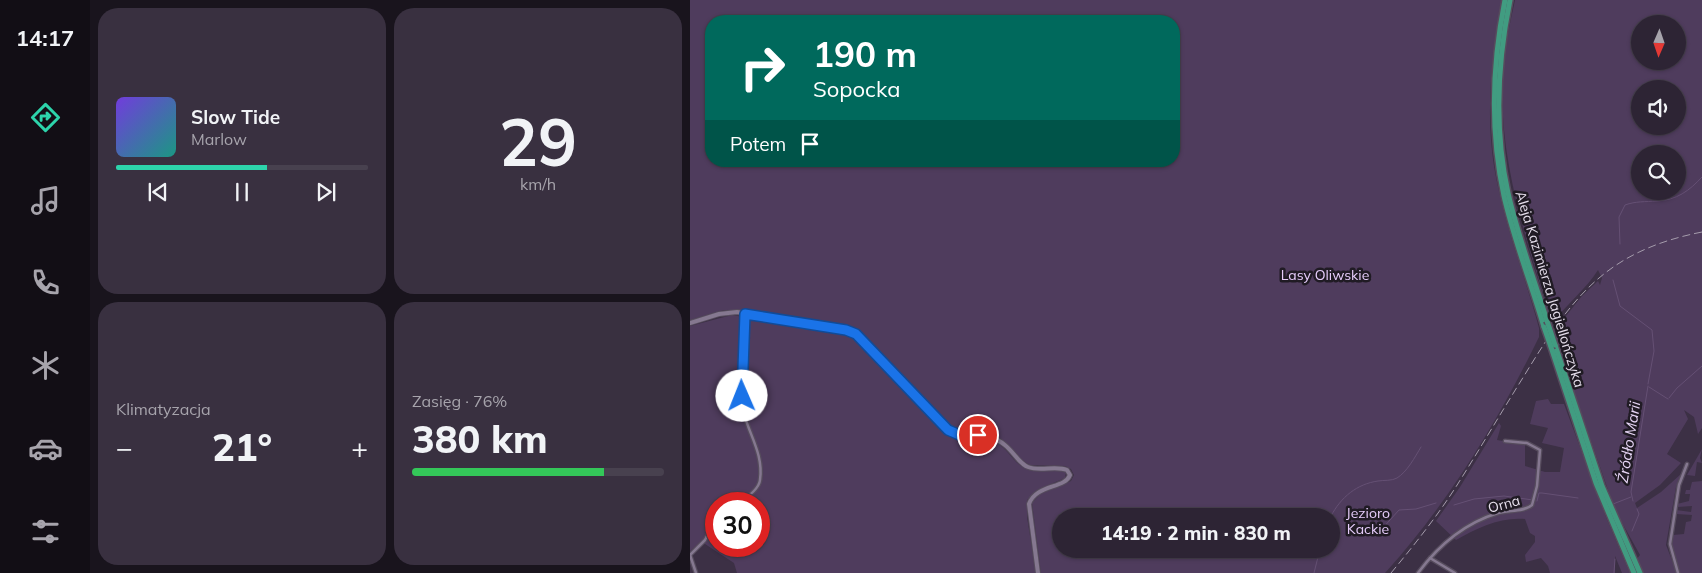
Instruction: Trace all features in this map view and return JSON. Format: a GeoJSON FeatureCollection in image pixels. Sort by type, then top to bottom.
{"type":"FeatureCollection","features":[{"type":"Feature","properties":{"kind":"highway","name":"Aleja Kazimierza Jagiellończyka"},"geometry":{"type":"LineString","coordinates":[[1505,0],[1494,78],[1497,154],[1507,206],[1544,327],[1553,347],[1602,486],[1640,573]]}},
{"type":"Feature","properties":{"kind":"highway","name":"Aleja Kazimierza Jagiellończyka"},"geometry":{"type":"LineString","coordinates":[[1510,0],[1499,75],[1501,147],[1511,204],[1596,483],[1634,573]]}},
{"type":"Feature","properties":{"kind":"main road"},"geometry":{"type":"LineString","coordinates":[[692,322],[725,313],[745,314],[854,333],[866,342],[951,432],[962,436],[988,436],[1000,441],[1012,450],[1023,464],[1030,468],[1062,468],[1069,471],[1070,477],[1067,480],[1038,492],[1029,504],[1038,573]]}},
{"type":"Feature","properties":{"kind":"street"},"geometry":{"type":"LineString","coordinates":[[745,314],[742,355],[742,408],[756,442],[760,480],[753,492]]}},
{"type":"Feature","properties":{"kind":"street","name":"Orna"},"geometry":{"type":"LineString","coordinates":[[1430,558],[1443,544],[1461,531],[1492,516],[1532,506],[1536,492],[1540,450],[1527,443],[1505,441]]}},
{"type":"Feature","properties":{"kind":"street"},"geometry":{"type":"LineString","coordinates":[[1678,573],[1670,544],[1679,485],[1687,464]]}},
{"type":"Feature","properties":{"kind":"street"},"geometry":{"type":"LineString","coordinates":[[696,573],[690,555],[705,540]]}},
{"type":"Feature","properties":{"kind":"street"},"geometry":{"type":"LineString","coordinates":[[1418,573],[1430,558],[1456,573]]}},
{"type":"Feature","properties":{"kind":"green space","name":"Lasy Oliwskie"},"geometry":{"type":"Polygon","coordinates":[[[690,0],[1502,0],[1492,68],[1490,113],[1493,159],[1501,201],[1539,328],[1539,337],[1489,431],[1470,461],[1430,518],[1385,573],[1041,573],[1032,503],[1040,494],[1071,481],[1074,475],[1071,469],[1065,466],[1030,465],[997,437],[953,431],[867,339],[850,329],[737,310],[724,310],[690,320],[690,0]]]}},
{"type":"Feature","properties":{"kind":"green space"},"geometry":{"type":"Polygon","coordinates":[[[1515,0],[1702,0],[1702,428],[1698,434],[1694,417],[1684,410],[1688,419],[1667,454],[1681,463],[1660,485],[1635,503],[1637,508],[1661,492],[1681,474],[1676,487],[1666,545],[1677,573],[1643,573],[1636,560],[1640,555],[1615,510],[1553,332],[1582,296],[1598,281],[1600,285],[1602,278],[1598,270],[1588,284],[1552,323],[1524,230],[1509,168],[1502,104],[1506,44],[1515,0]]]}},
{"type":"Feature","properties":{"kind":"green space"},"geometry":{"type":"Polygon","coordinates":[[[732,315],[852,336],[868,348],[949,434],[963,438],[982,438],[994,442],[1000,445],[1017,463],[1027,469],[1066,472],[1065,478],[1037,490],[1027,500],[1027,517],[1036,573],[737,573],[734,563],[725,557],[770,557],[770,492],[705,492],[705,544],[702,542],[690,551],[690,326],[732,315]]]}},
{"type":"Feature","properties":{"kind":"green space"},"geometry":{"type":"Polygon","coordinates":[[[1548,399],[1551,404],[1564,404],[1606,517],[1629,571],[1631,570],[1632,573],[1622,573],[1615,556],[1615,573],[1550,573],[1548,566],[1541,558],[1526,562],[1525,555],[1535,542],[1535,536],[1530,533],[1525,519],[1489,524],[1456,540],[1436,521],[1460,487],[1499,423],[1501,426],[1497,440],[1525,445],[1525,466],[1545,472],[1560,472],[1564,448],[1542,443],[1548,428],[1530,424],[1536,401],[1548,399]]]}},
{"type":"Feature","properties":{"kind":"green space"},"geometry":{"type":"Polygon","coordinates":[[[1702,449],[1700,458],[1702,463],[1697,462],[1695,476],[1687,475],[1702,449]]]}},
{"type":"Feature","properties":{"kind":"green space"},"geometry":{"type":"Polygon","coordinates":[[[1702,481],[1702,573],[1680,573],[1671,547],[1673,535],[1684,534],[1686,522],[1691,521],[1692,515],[1676,514],[1676,510],[1691,512],[1692,506],[1677,507],[1677,504],[1689,501],[1690,494],[1685,494],[1686,490],[1690,490],[1692,482],[1702,481]]]}},
{"type":"Feature","properties":{"kind":"waterway","name":"Źródło Marii"},"geometry":{"type":"LineString","coordinates":[[1620,244],[1619,217],[1625,205],[1677,197],[1692,187],[1702,177]]}},
{"type":"Feature","properties":{"kind":"waterway","name":"Źródło Marii"},"geometry":{"type":"LineString","coordinates":[[1613,280],[1620,306],[1652,330],[1654,351],[1648,384]]}},
{"type":"Feature","properties":{"kind":"waterway"},"geometry":{"type":"LineString","coordinates":[[1669,398],[1677,388],[1702,366]]}},
{"type":"Feature","properties":{"kind":"waterway","name":"Źródło Marii"},"geometry":{"type":"LineString","coordinates":[[1633,501],[1631,492],[1648,386]]}},
{"type":"Feature","properties":{"kind":"waterway"},"geometry":{"type":"LineString","coordinates":[[1649,387],[1668,399]]}},
{"type":"Feature","properties":{"kind":"waterway"},"geometry":{"type":"LineString","coordinates":[[1336,508],[1350,492],[1357,488],[1378,481],[1395,479],[1401,475],[1421,447]]}},
{"type":"Feature","properties":{"kind":"waterway"},"geometry":{"type":"LineString","coordinates":[[1537,501],[1539,493],[1578,498]]}},
{"type":"Feature","properties":{"kind":"waterway"},"geometry":{"type":"LineString","coordinates":[[1454,505],[1474,499],[1504,496],[1533,500]]}},
{"type":"Feature","properties":{"kind":"waterway"},"geometry":{"type":"LineString","coordinates":[[1613,504],[1631,497]]}},
{"type":"Feature","properties":{"kind":"waterway"},"geometry":{"type":"LineString","coordinates":[[1381,530],[1399,510],[1416,509],[1436,503]]}},
{"type":"Feature","properties":{"kind":"waterway","name":"Źródło Marii"},"geometry":{"type":"LineString","coordinates":[[1632,531],[1639,514],[1637,509]]}},
{"type":"Feature","properties":{"kind":"waterway"},"geometry":{"type":"LineString","coordinates":[[1314,573],[1318,558]]}},
{"type":"Feature","properties":{"kind":"waterway","name":"Źródło Marii"},"geometry":{"type":"LineString","coordinates":[[1614,573],[1615,559]]}},
{"type":"Feature","properties":{"kind":"railway"},"geometry":{"type":"LineString","coordinates":[[1391,573],[1451,494],[1541,348],[1576,301],[1616,265],[1640,251],[1669,240],[1702,232]]}},
{"type":"Feature","properties":{"kind":"route"},"geometry":{"type":"LineString","coordinates":[[742,396],[745,314],[846,330],[862,338],[948,430],[962,436],[978,435]]}},
{"type":"Feature","properties":{"kind":"park label","name":"Jezioro Kackie"},"geometry":{"type":"Point","coordinates":[1368,522]}}]}
